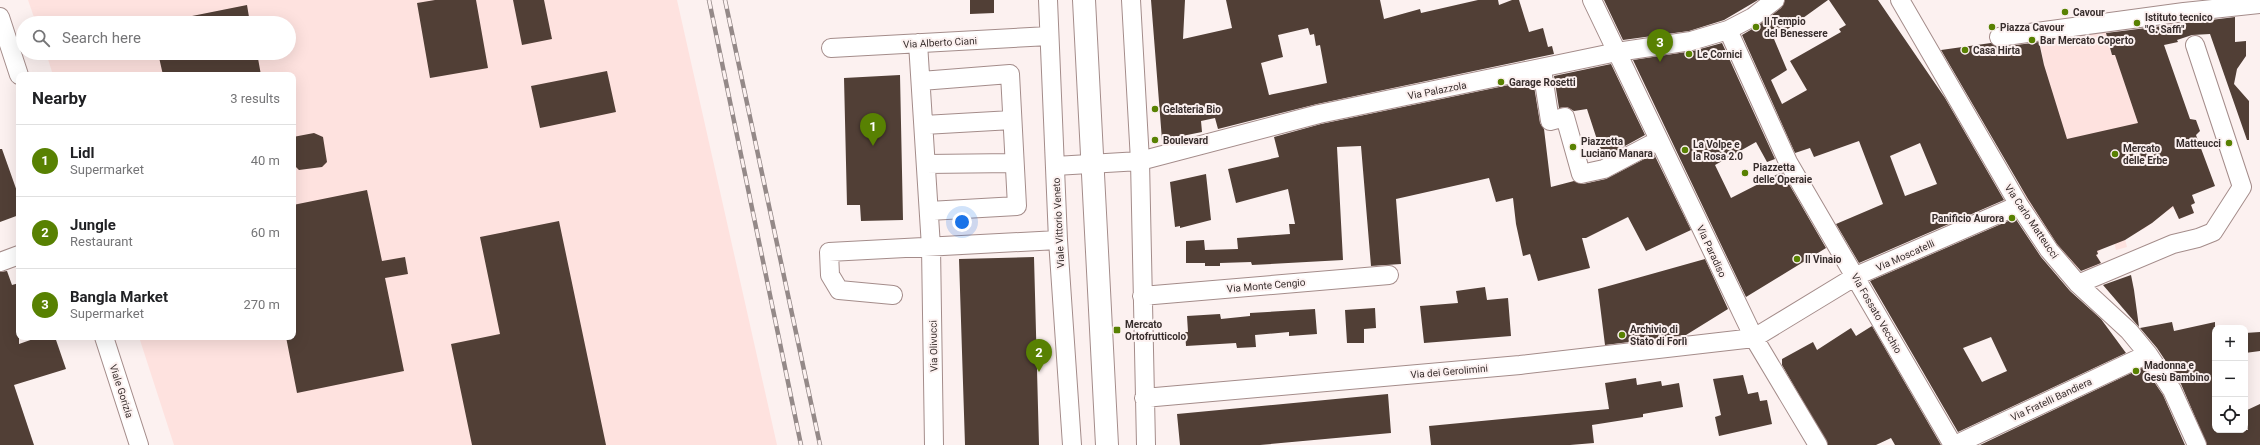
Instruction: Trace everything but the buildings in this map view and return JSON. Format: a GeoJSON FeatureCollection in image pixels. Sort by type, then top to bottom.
{"type":"FeatureCollection","features":[{"type":"Feature","properties":{"kind":"main road"},"geometry":{"type":"LineString","coordinates":[[1084,0],[1107,445]]}},
{"type":"Feature","properties":{"kind":"street","name":"Viale Vittorio Veneto"},"geometry":{"type":"LineString","coordinates":[[1048,0],[1058,240],[1072,445]]}},
{"type":"Feature","properties":{"kind":"street"},"geometry":{"type":"LineString","coordinates":[[1131,0],[1140,161],[1146,445]]}},
{"type":"Feature","properties":{"kind":"street","name":"Via Paradiso"},"geometry":{"type":"LineString","coordinates":[[1592,0],[1754,338],[1818,445]]}},
{"type":"Feature","properties":{"kind":"street","name":"Via Palazzola"},"geometry":{"type":"LineString","coordinates":[[1055,166],[1140,161],[1319,114],[1542,69],[1617,52],[1690,40],[1728,30],[1753,17],[1775,0]]}},
{"type":"Feature","properties":{"kind":"street","name":"Via Carlo Matteucci"},"geometry":{"type":"LineString","coordinates":[[1900,0],[2019,205],[2049,250],[2078,284],[2129,331],[2148,354],[2172,390],[2197,445]]}},
{"type":"Feature","properties":{"kind":"street"},"geometry":{"type":"LineString","coordinates":[[1999,37],[2184,12],[2260,4]]}},
{"type":"Feature","properties":{"kind":"street"},"geometry":{"type":"LineString","coordinates":[[0,17],[5,49],[17,72]]}},
{"type":"Feature","properties":{"kind":"street","name":"Via Fossato Vecchio"},"geometry":{"type":"LineString","coordinates":[[1728,30],[1788,162],[1954,445]]}},
{"type":"Feature","properties":{"kind":"street","name":"Via Alberto Ciani"},"geometry":{"type":"LineString","coordinates":[[831,48],[1049,36]]}},
{"type":"Feature","properties":{"kind":"street","name":"Via Olivucci"},"geometry":{"type":"LineString","coordinates":[[918,43],[932,247],[934,445]]}},
{"type":"Feature","properties":{"kind":"street"},"geometry":{"type":"LineString","coordinates":[[2078,284],[2173,244],[2198,238],[2213,232],[2242,187],[2195,45]]}},
{"type":"Feature","properties":{"kind":"street"},"geometry":{"type":"LineString","coordinates":[[1542,69],[1550,121],[1565,117],[1581,174],[1604,169],[1659,140]]}},
{"type":"Feature","properties":{"kind":"street"},"geometry":{"type":"LineString","coordinates":[[921,81],[1010,74],[1017,206],[929,210]]}},
{"type":"Feature","properties":{"kind":"street"},"geometry":{"type":"LineString","coordinates":[[924,125],[1012,120]]}},
{"type":"Feature","properties":{"kind":"street"},"geometry":{"type":"LineString","coordinates":[[926,164],[1014,163]]}},
{"type":"Feature","properties":{"kind":"street","name":"Via Moscatelli"},"geometry":{"type":"LineString","coordinates":[[1754,338],[1856,276],[2019,205]]}},
{"type":"Feature","properties":{"kind":"street"},"geometry":{"type":"LineString","coordinates":[[893,295],[839,290],[830,275],[829,252],[1058,240]]}},
{"type":"Feature","properties":{"kind":"street"},"geometry":{"type":"LineString","coordinates":[[0,262],[16,256]]}},
{"type":"Feature","properties":{"kind":"street","name":"Via Monte Cengio"},"geometry":{"type":"LineString","coordinates":[[1142,296],[1389,275]]}},
{"type":"Feature","properties":{"kind":"street","name":"Via dei Gerolimini"},"geometry":{"type":"LineString","coordinates":[[1144,398],[1520,365],[1754,338]]}},
{"type":"Feature","properties":{"kind":"street","name":"Viale Gorizia"},"geometry":{"type":"LineString","coordinates":[[105,340],[139,445]]}},
{"type":"Feature","properties":{"kind":"street","name":"Via Fratelli Bandiera"},"geometry":{"type":"LineString","coordinates":[[1954,445],[2148,354]]}},
{"type":"Feature","properties":{"kind":"shaded area"},"geometry":{"type":"Polygon","coordinates":[[[28,0],[677,0],[777,445],[174,445],[140,340],[296,340],[296,72],[52,72],[48,60],[296,60],[296,16],[34,16],[28,0]]]}},
{"type":"Feature","properties":{"kind":"shaded area","name":"Mercato delle Erbe"},"geometry":{"type":"Polygon","coordinates":[[[2105,30],[2112,55],[2135,52],[2194,213],[2179,219],[2174,208],[2167,211],[2144,229],[2121,235],[2125,239],[2127,247],[2116,250],[2114,242],[2104,245],[2097,255],[2101,263],[2086,273],[2081,265],[2074,271],[2018,189],[2034,184],[2030,67],[2044,65],[2039,37],[2105,30]]]}},
{"type":"Feature","properties":{"kind":"railway"},"geometry":{"type":"LineString","coordinates":[[709,0],[801,445]]}},
{"type":"Feature","properties":{"kind":"railway"},"geometry":{"type":"LineString","coordinates":[[725,0],[820,445]]}},
{"type":"Feature","properties":{"kind":"place","name":"Cavour"},"geometry":{"type":"Point","coordinates":[2065,12]}},
{"type":"Feature","properties":{"kind":"place","name":"Istituto tecnico \"G. Saffi\""},"geometry":{"type":"Point","coordinates":[2137,23]}},
{"type":"Feature","properties":{"kind":"place","name":"Il Tempio del Benessere"},"geometry":{"type":"Point","coordinates":[1756,27]}},
{"type":"Feature","properties":{"kind":"place","name":"Piazza Cavour"},"geometry":{"type":"Point","coordinates":[1992,27]}},
{"type":"Feature","properties":{"kind":"place","name":"Bar Mercato Coperto"},"geometry":{"type":"Point","coordinates":[2032,40]}},
{"type":"Feature","properties":{"kind":"place","name":"Casa Hirta"},"geometry":{"type":"Point","coordinates":[1965,50]}},
{"type":"Feature","properties":{"kind":"place","name":"Le Cornici"},"geometry":{"type":"Point","coordinates":[1689,54]}},
{"type":"Feature","properties":{"kind":"place","name":"Bangla Market"},"geometry":{"type":"Point","coordinates":[1660,62]}},
{"type":"Feature","properties":{"kind":"place","name":"Garage Rosetti"},"geometry":{"type":"Point","coordinates":[1501,82]}},
{"type":"Feature","properties":{"kind":"place","name":"Gelateria Bio"},"geometry":{"type":"Point","coordinates":[1155,109]}},
{"type":"Feature","properties":{"kind":"place","name":"Boulevard"},"geometry":{"type":"Point","coordinates":[1155,140]}},
{"type":"Feature","properties":{"kind":"place","name":"Matteucci"},"geometry":{"type":"Point","coordinates":[2229,143]}},
{"type":"Feature","properties":{"kind":"place","name":"Lidl"},"geometry":{"type":"Point","coordinates":[873,146]}},
{"type":"Feature","properties":{"kind":"place","name":"Piazzetta Luciano Manara"},"geometry":{"type":"Point","coordinates":[1573,147]}},
{"type":"Feature","properties":{"kind":"place","name":"La Volpe e la Rosa 2.0"},"geometry":{"type":"Point","coordinates":[1685,150]}},
{"type":"Feature","properties":{"kind":"place","name":"Mercato delle Erbe"},"geometry":{"type":"Point","coordinates":[2115,154]}},
{"type":"Feature","properties":{"kind":"place","name":"Piazzetta delle Operaie"},"geometry":{"type":"Point","coordinates":[1745,173]}},
{"type":"Feature","properties":{"kind":"place","name":"Panificio Aurora"},"geometry":{"type":"Point","coordinates":[2012,218]}},
{"type":"Feature","properties":{"kind":"place","name":"Il Vinaio"},"geometry":{"type":"Point","coordinates":[1797,259]}},
{"type":"Feature","properties":{"kind":"place","name":"Mercato Ortofrutticolo"},"geometry":{"type":"Point","coordinates":[1117,330]}},
{"type":"Feature","properties":{"kind":"place","name":"Archivio di Stato di Forlì"},"geometry":{"type":"Point","coordinates":[1622,335]}},
{"type":"Feature","properties":{"kind":"place","name":"Madonna e Gesù Bambino"},"geometry":{"type":"Point","coordinates":[2136,371]}},
{"type":"Feature","properties":{"kind":"place","name":"Jungle"},"geometry":{"type":"Point","coordinates":[1039,372]}}]}
